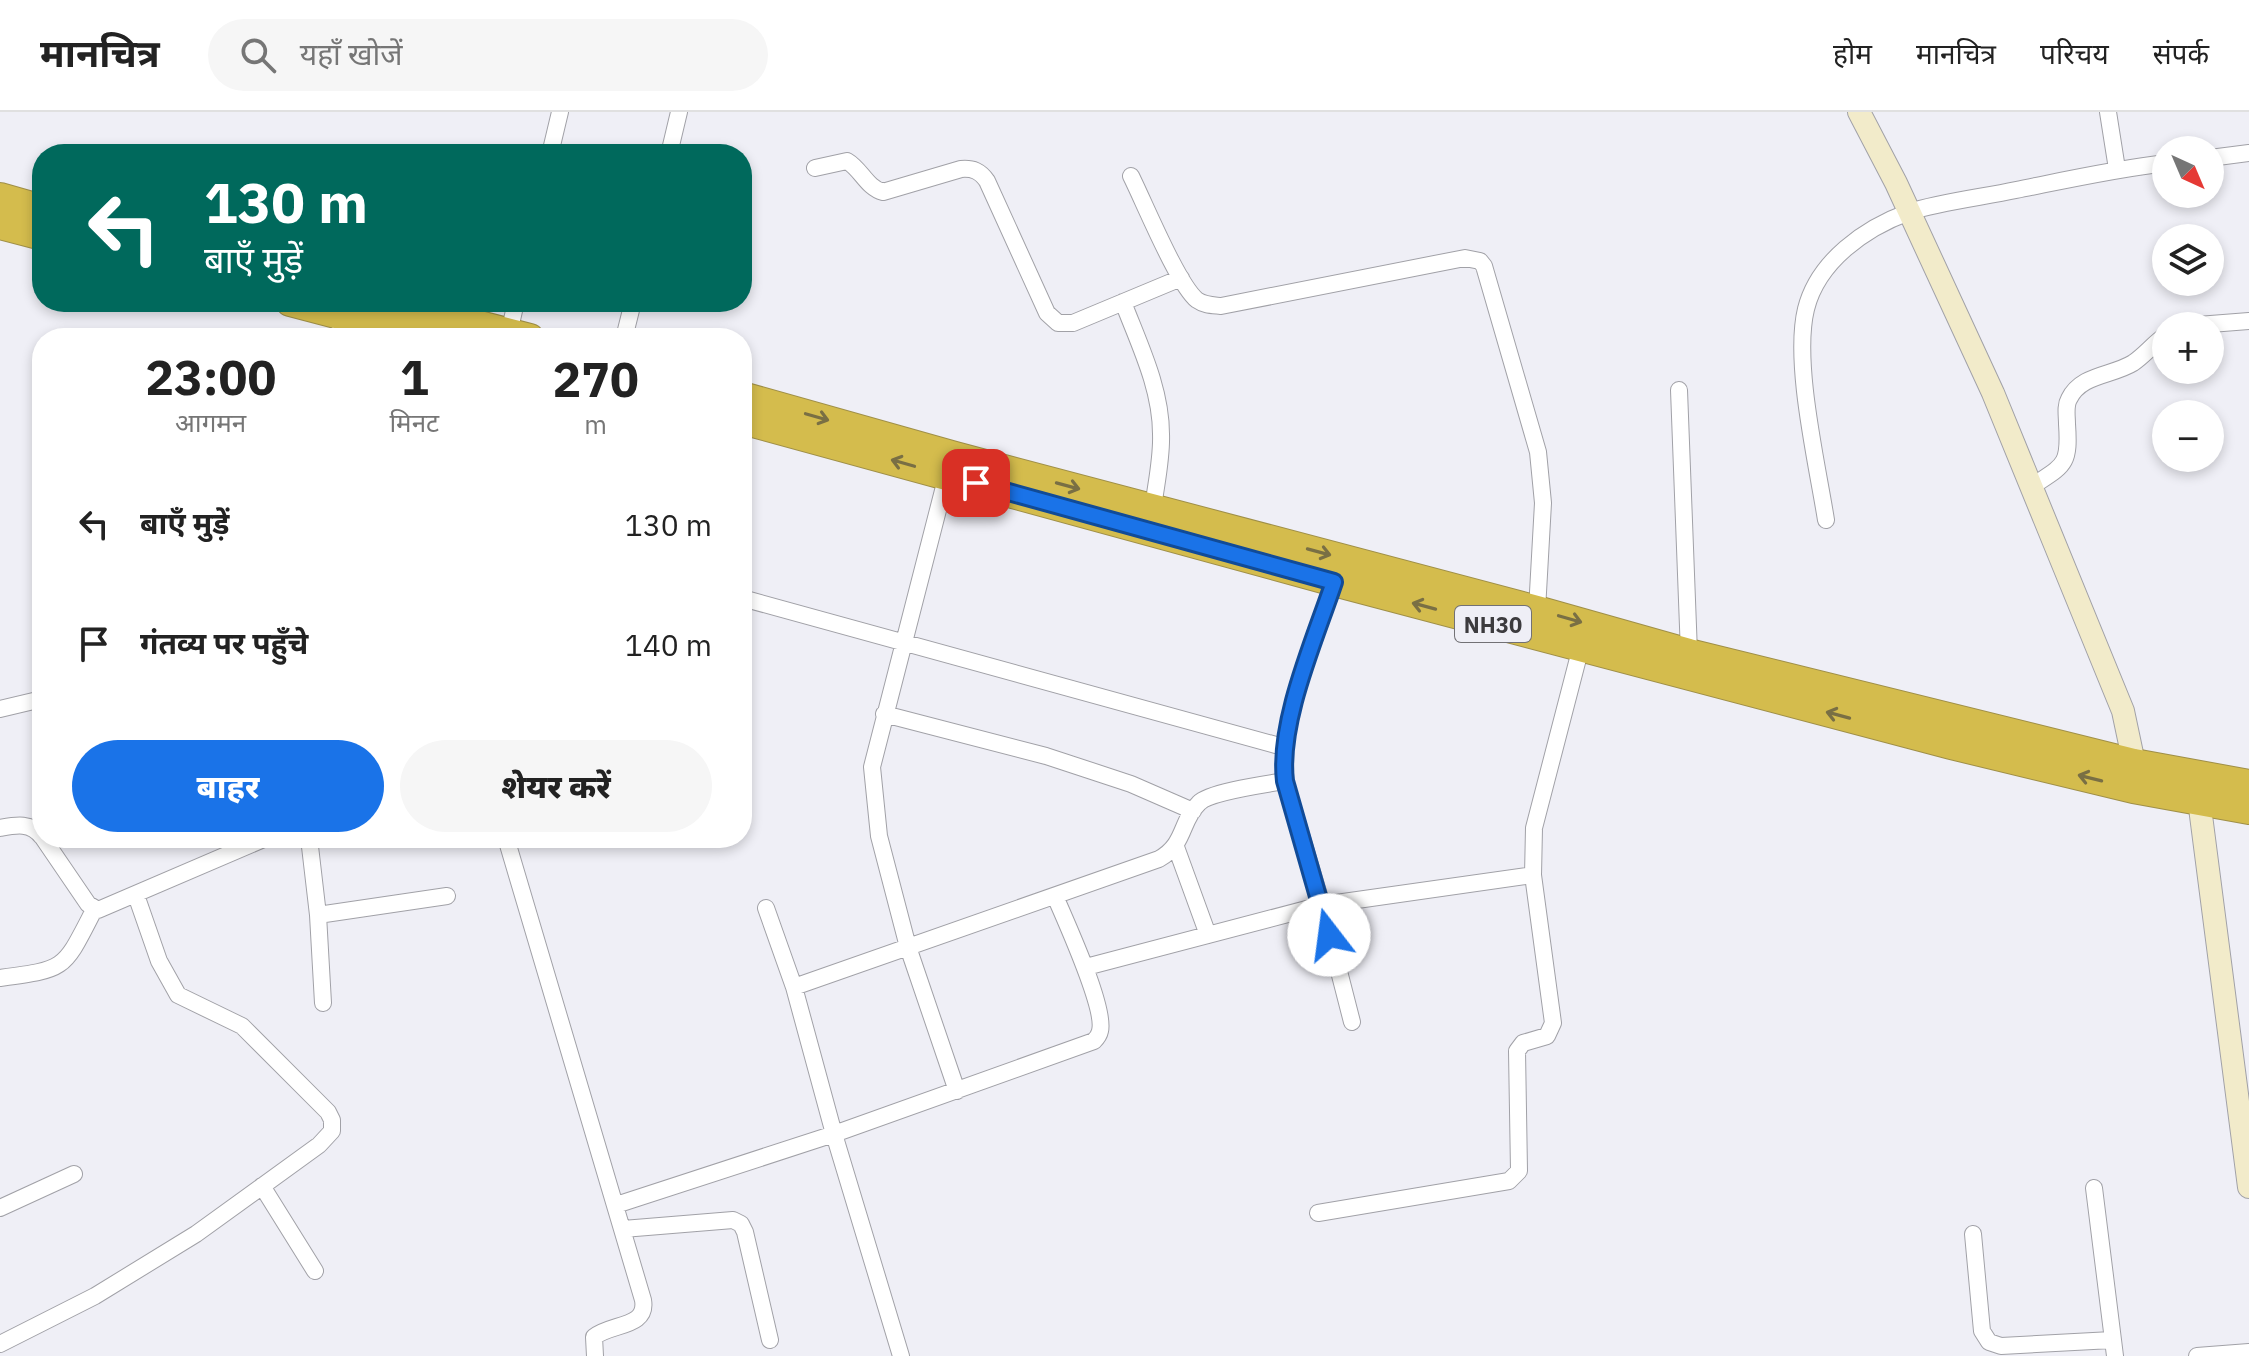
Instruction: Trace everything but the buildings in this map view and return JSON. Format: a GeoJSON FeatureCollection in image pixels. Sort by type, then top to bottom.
{"type":"FeatureCollection","features":[{"type":"Feature","properties":{"kind":"highway"},"geometry":{"type":"LineString","coordinates":[[0,197],[32,206]]}},
{"type":"Feature","properties":{"kind":"highway"},"geometry":{"type":"LineString","coordinates":[[0,225],[32,233]]}},
{"type":"Feature","properties":{"kind":"highway"},"geometry":{"type":"LineString","coordinates":[[311,312],[340,326]]}},
{"type":"Feature","properties":{"kind":"highway"},"geometry":{"type":"LineString","coordinates":[[429,312],[492,328]]}},
{"type":"Feature","properties":{"kind":"highway","name":"NH30"},"geometry":{"type":"LineString","coordinates":[[752,399],[1537,610],[2133,776]]}},
{"type":"Feature","properties":{"kind":"highway","name":"NH30"},"geometry":{"type":"LineString","coordinates":[[752,423],[1334,582],[1951,745],[2200,787],[2249,784]]}},
{"type":"Feature","properties":{"kind":"highway","name":"NH30"},"geometry":{"type":"LineString","coordinates":[[2200,787],[2249,810]]}},
{"type":"Feature","properties":{"kind":"street"},"geometry":{"type":"LineString","coordinates":[[552,144],[560,112]]}},
{"type":"Feature","properties":{"kind":"street"},"geometry":{"type":"LineString","coordinates":[[671,144],[679,112]]}},
{"type":"Feature","properties":{"kind":"street"},"geometry":{"type":"LineString","coordinates":[[1859,112],[1993,393],[2123,711],[2133,776]]}},
{"type":"Feature","properties":{"kind":"street"},"geometry":{"type":"LineString","coordinates":[[2108,112],[2117,169]]}},
{"type":"Feature","properties":{"kind":"street"},"geometry":{"type":"LineString","coordinates":[[2224,156],[2249,153]]}},
{"type":"Feature","properties":{"kind":"street"},"geometry":{"type":"LineString","coordinates":[[815,168],[847,161],[875,190],[883,192],[961,169],[975,169],[987,181],[1047,313],[1064,325],[1181,278]]}},
{"type":"Feature","properties":{"kind":"street"},"geometry":{"type":"LineString","coordinates":[[1826,520],[1802,341],[1806,309],[1819,279],[1840,252],[1909,212],[2117,169],[2152,165]]}},
{"type":"Feature","properties":{"kind":"street"},"geometry":{"type":"LineString","coordinates":[[1131,176],[1181,278],[1199,302],[1221,306],[1465,258],[1480,261],[1488,273],[1538,452],[1543,503],[1537,610]]}},
{"type":"Feature","properties":{"kind":"street"},"geometry":{"type":"LineString","coordinates":[[1123,302],[1148,369],[1159,410],[1161,435],[1153,508]]}},
{"type":"Feature","properties":{"kind":"street"},"geometry":{"type":"LineString","coordinates":[[2224,323],[2249,321]]}},
{"type":"Feature","properties":{"kind":"street"},"geometry":{"type":"LineString","coordinates":[[2031,487],[2055,471],[2067,458],[2066,407],[2073,393],[2089,380],[2135,362],[2152,347]]}},
{"type":"Feature","properties":{"kind":"street"},"geometry":{"type":"LineString","coordinates":[[1679,390],[1689,653]]}},
{"type":"Feature","properties":{"kind":"street"},"geometry":{"type":"LineString","coordinates":[[947,475],[872,767],[879,836],[908,947],[957,1091]]}},
{"type":"Feature","properties":{"kind":"street"},"geometry":{"type":"LineString","coordinates":[[1334,582],[1283,747],[1285,781],[1322,905],[1352,1022]]}},
{"type":"Feature","properties":{"kind":"street"},"geometry":{"type":"LineString","coordinates":[[752,601],[1283,747]]}},
{"type":"Feature","properties":{"kind":"street"},"geometry":{"type":"LineString","coordinates":[[1318,1213],[1509,1181],[1519,1171],[1517,1051],[1523,1043],[1547,1036],[1553,1023],[1533,875],[1534,828],[1537,806],[1581,647]]}},
{"type":"Feature","properties":{"kind":"street"},"geometry":{"type":"LineString","coordinates":[[0,709],[32,701]]}},
{"type":"Feature","properties":{"kind":"street"},"geometry":{"type":"LineString","coordinates":[[884,714],[1046,756],[1131,784],[1193,811]]}},
{"type":"Feature","properties":{"kind":"street"},"geometry":{"type":"LineString","coordinates":[[794,987],[1159,859],[1176,847],[1202,799],[1285,781]]}},
{"type":"Feature","properties":{"kind":"street"},"geometry":{"type":"LineString","coordinates":[[2200,787],[2249,1187]]}},
{"type":"Feature","properties":{"kind":"street"},"geometry":{"type":"LineString","coordinates":[[0,828],[24,825],[32,829]]}},
{"type":"Feature","properties":{"kind":"street"},"geometry":{"type":"LineString","coordinates":[[1176,847],[1208,935]]}},
{"type":"Feature","properties":{"kind":"street"},"geometry":{"type":"LineString","coordinates":[[50,848],[94,910]]}},
{"type":"Feature","properties":{"kind":"street"},"geometry":{"type":"LineString","coordinates":[[0,978],[42,972],[63,964],[94,910],[243,848]]}},
{"type":"Feature","properties":{"kind":"street"},"geometry":{"type":"LineString","coordinates":[[310,848],[323,1003]]}},
{"type":"Feature","properties":{"kind":"street"},"geometry":{"type":"LineString","coordinates":[[509,848],[645,1308],[636,1320],[598,1334],[593,1341],[595,1356]]}},
{"type":"Feature","properties":{"kind":"street"},"geometry":{"type":"LineString","coordinates":[[1086,967],[1322,905],[1533,875]]}},
{"type":"Feature","properties":{"kind":"street"},"geometry":{"type":"LineString","coordinates":[[0,1344],[95,1296],[196,1234],[319,1145],[332,1131],[328,1112],[242,1026],[178,995],[159,961],[136,895]]}},
{"type":"Feature","properties":{"kind":"street"},"geometry":{"type":"LineString","coordinates":[[318,915],[447,896]]}},
{"type":"Feature","properties":{"kind":"street"},"geometry":{"type":"LineString","coordinates":[[616,1205],[834,1134],[1094,1041],[1100,1034],[1100,1023],[1086,967],[1055,896]]}},
{"type":"Feature","properties":{"kind":"street"},"geometry":{"type":"LineString","coordinates":[[766,908],[794,987],[834,1134],[901,1356]]}},
{"type":"Feature","properties":{"kind":"street"},"geometry":{"type":"LineString","coordinates":[[0,1208],[74,1174]]}},
{"type":"Feature","properties":{"kind":"street"},"geometry":{"type":"LineString","coordinates":[[262,1186],[315,1271]]}},
{"type":"Feature","properties":{"kind":"street"},"geometry":{"type":"LineString","coordinates":[[1973,1234],[1982,1331],[1989,1342],[2001,1346],[2113,1348],[2094,1188]]}},
{"type":"Feature","properties":{"kind":"street"},"geometry":{"type":"LineString","coordinates":[[623,1229],[733,1220],[741,1224],[770,1340]]}},
{"type":"Feature","properties":{"kind":"street"},"geometry":{"type":"LineString","coordinates":[[2197,1356],[2249,1352]]}},
{"type":"Feature","properties":{"kind":"route"},"geometry":{"type":"LineString","coordinates":[[976,483],[1334,582],[1283,747],[1285,781],[1329,935]]}}]}
